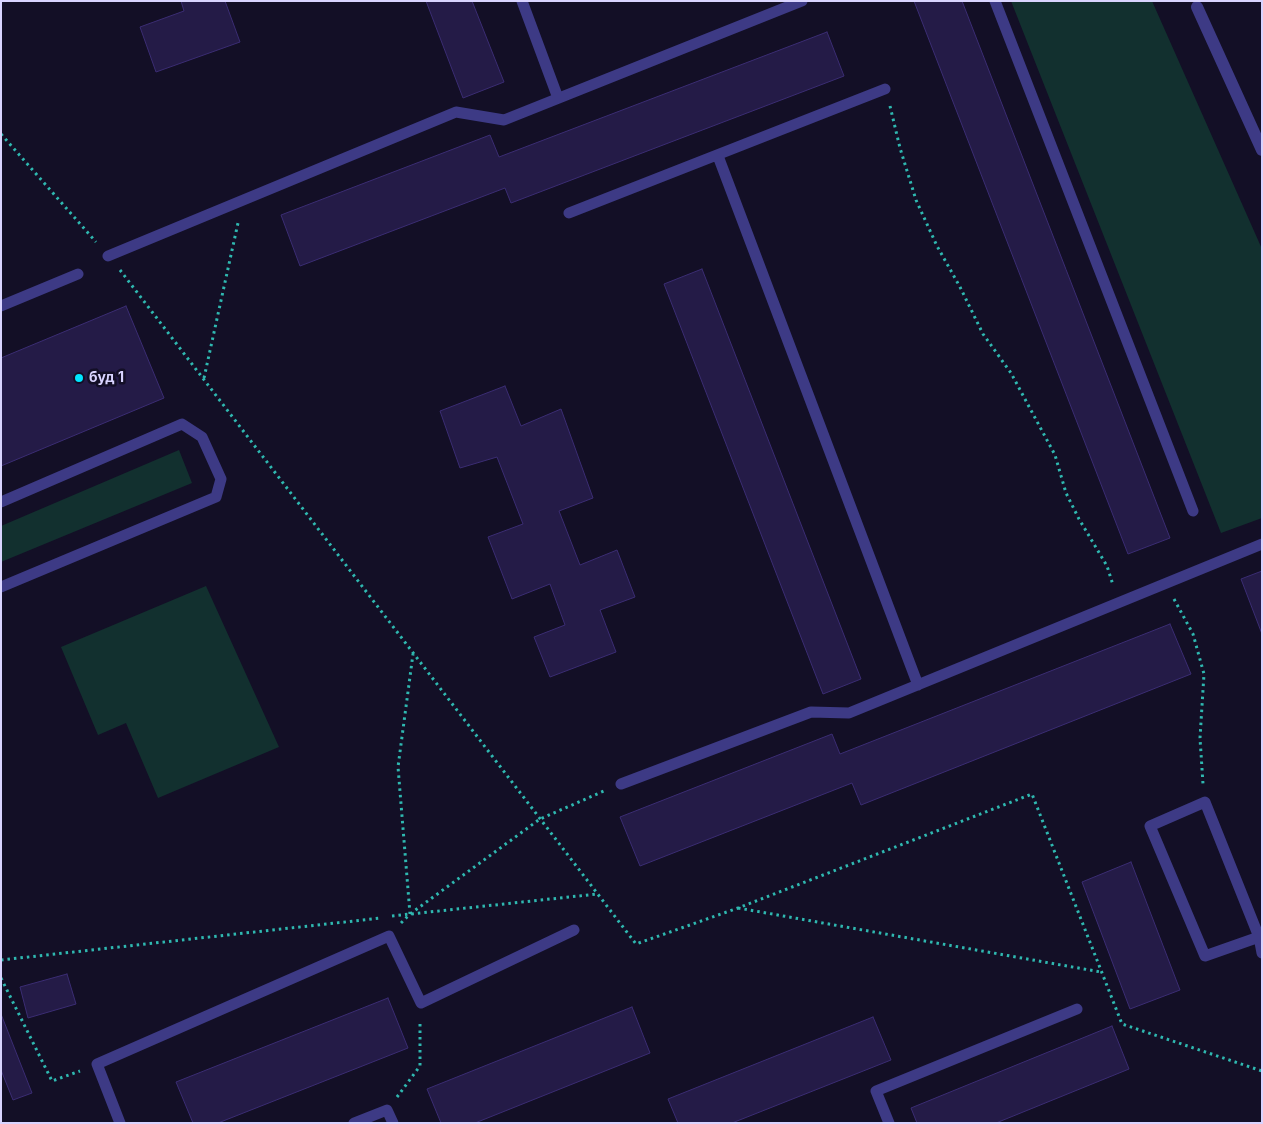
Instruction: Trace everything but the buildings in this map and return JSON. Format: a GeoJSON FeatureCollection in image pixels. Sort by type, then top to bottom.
{"type":"FeatureCollection","features":[{"type":"Feature","properties":{"kind":"street"},"geometry":{"type":"LineString","coordinates":[[1197,7],[1262,150]]}},
{"type":"Feature","properties":{"kind":"lane"},"geometry":{"type":"LineString","coordinates":[[522,1],[558,98]]}},
{"type":"Feature","properties":{"kind":"lane"},"geometry":{"type":"LineString","coordinates":[[108,256],[456,112],[504,120],[802,1]]}},
{"type":"Feature","properties":{"kind":"lane"},"geometry":{"type":"LineString","coordinates":[[995,1],[1193,511]]}},
{"type":"Feature","properties":{"kind":"lane"},"geometry":{"type":"LineString","coordinates":[[569,213],[886,89]]}},
{"type":"Feature","properties":{"kind":"lane"},"geometry":{"type":"LineString","coordinates":[[718,156],[918,685]]}},
{"type":"Feature","properties":{"kind":"lane"},"geometry":{"type":"LineString","coordinates":[[1,306],[78,274]]}},
{"type":"Feature","properties":{"kind":"lane"},"geometry":{"type":"LineString","coordinates":[[1,502],[182,424],[202,437],[220,479],[216,497],[1,587]]}},
{"type":"Feature","properties":{"kind":"lane"},"geometry":{"type":"LineString","coordinates":[[621,784],[811,712],[849,713],[1262,544]]}},
{"type":"Feature","properties":{"kind":"lane"},"geometry":{"type":"LineString","coordinates":[[1259,937],[1206,956],[1150,826],[1205,802],[1259,937],[1262,953]]}},
{"type":"Feature","properties":{"kind":"lane"},"geometry":{"type":"LineString","coordinates":[[120,1123],[97,1064],[389,936],[420,1003],[574,930]]}},
{"type":"Feature","properties":{"kind":"lane"},"geometry":{"type":"LineString","coordinates":[[889,1123],[876,1091],[1077,1009]]}},
{"type":"Feature","properties":{"kind":"lane"},"geometry":{"type":"LineString","coordinates":[[354,1123],[387,1110],[394,1123]]}},
{"type":"Feature","properties":{"kind":"path"},"geometry":{"type":"LineString","coordinates":[[886,89],[900,148],[916,200],[937,246],[983,334],[1011,372],[1055,455],[1066,493],[1079,520],[1107,566],[1118,602]]}},
{"type":"Feature","properties":{"kind":"path"},"geometry":{"type":"LineString","coordinates":[[1,134],[123,274],[636,944],[738,908],[1032,794],[1122,1024],[1262,1071]]}},
{"type":"Feature","properties":{"kind":"path"},"geometry":{"type":"LineString","coordinates":[[203,378],[242,200]]}},
{"type":"Feature","properties":{"kind":"path"},"geometry":{"type":"LineString","coordinates":[[1165,583],[1193,634],[1204,674],[1200,738],[1205,802]]}},
{"type":"Feature","properties":{"kind":"path"},"geometry":{"type":"LineString","coordinates":[[410,914],[398,767],[414,654]]}},
{"type":"Feature","properties":{"kind":"path"},"geometry":{"type":"LineString","coordinates":[[389,936],[410,914],[540,819],[621,784]]}},
{"type":"Feature","properties":{"kind":"path"},"geometry":{"type":"LineString","coordinates":[[1,960],[597,894]]}},
{"type":"Feature","properties":{"kind":"path"},"geometry":{"type":"LineString","coordinates":[[738,908],[1102,972]]}},
{"type":"Feature","properties":{"kind":"path"},"geometry":{"type":"LineString","coordinates":[[1,978],[52,1081],[97,1064]]}},
{"type":"Feature","properties":{"kind":"path"},"geometry":{"type":"LineString","coordinates":[[387,1110],[420,1066],[420,1003]]}},
{"type":"Feature","properties":{"kind":"green space"},"geometry":{"type":"Polygon","coordinates":[[[1011,1],[1152,1],[1262,249],[1262,518],[1221,533],[1011,1]]]}},
{"type":"Feature","properties":{"kind":"green space"},"geometry":{"type":"Polygon","coordinates":[[[179,450],[192,483],[1,562],[1,526],[179,450]]]}},
{"type":"Feature","properties":{"kind":"green space"},"geometry":{"type":"Polygon","coordinates":[[[206,586],[279,747],[158,798],[126,723],[98,735],[61,647],[206,586]]]}},
{"type":"Feature","properties":{"kind":"place","name":"буд 1"},"geometry":{"type":"Point","coordinates":[79,378]}}]}
